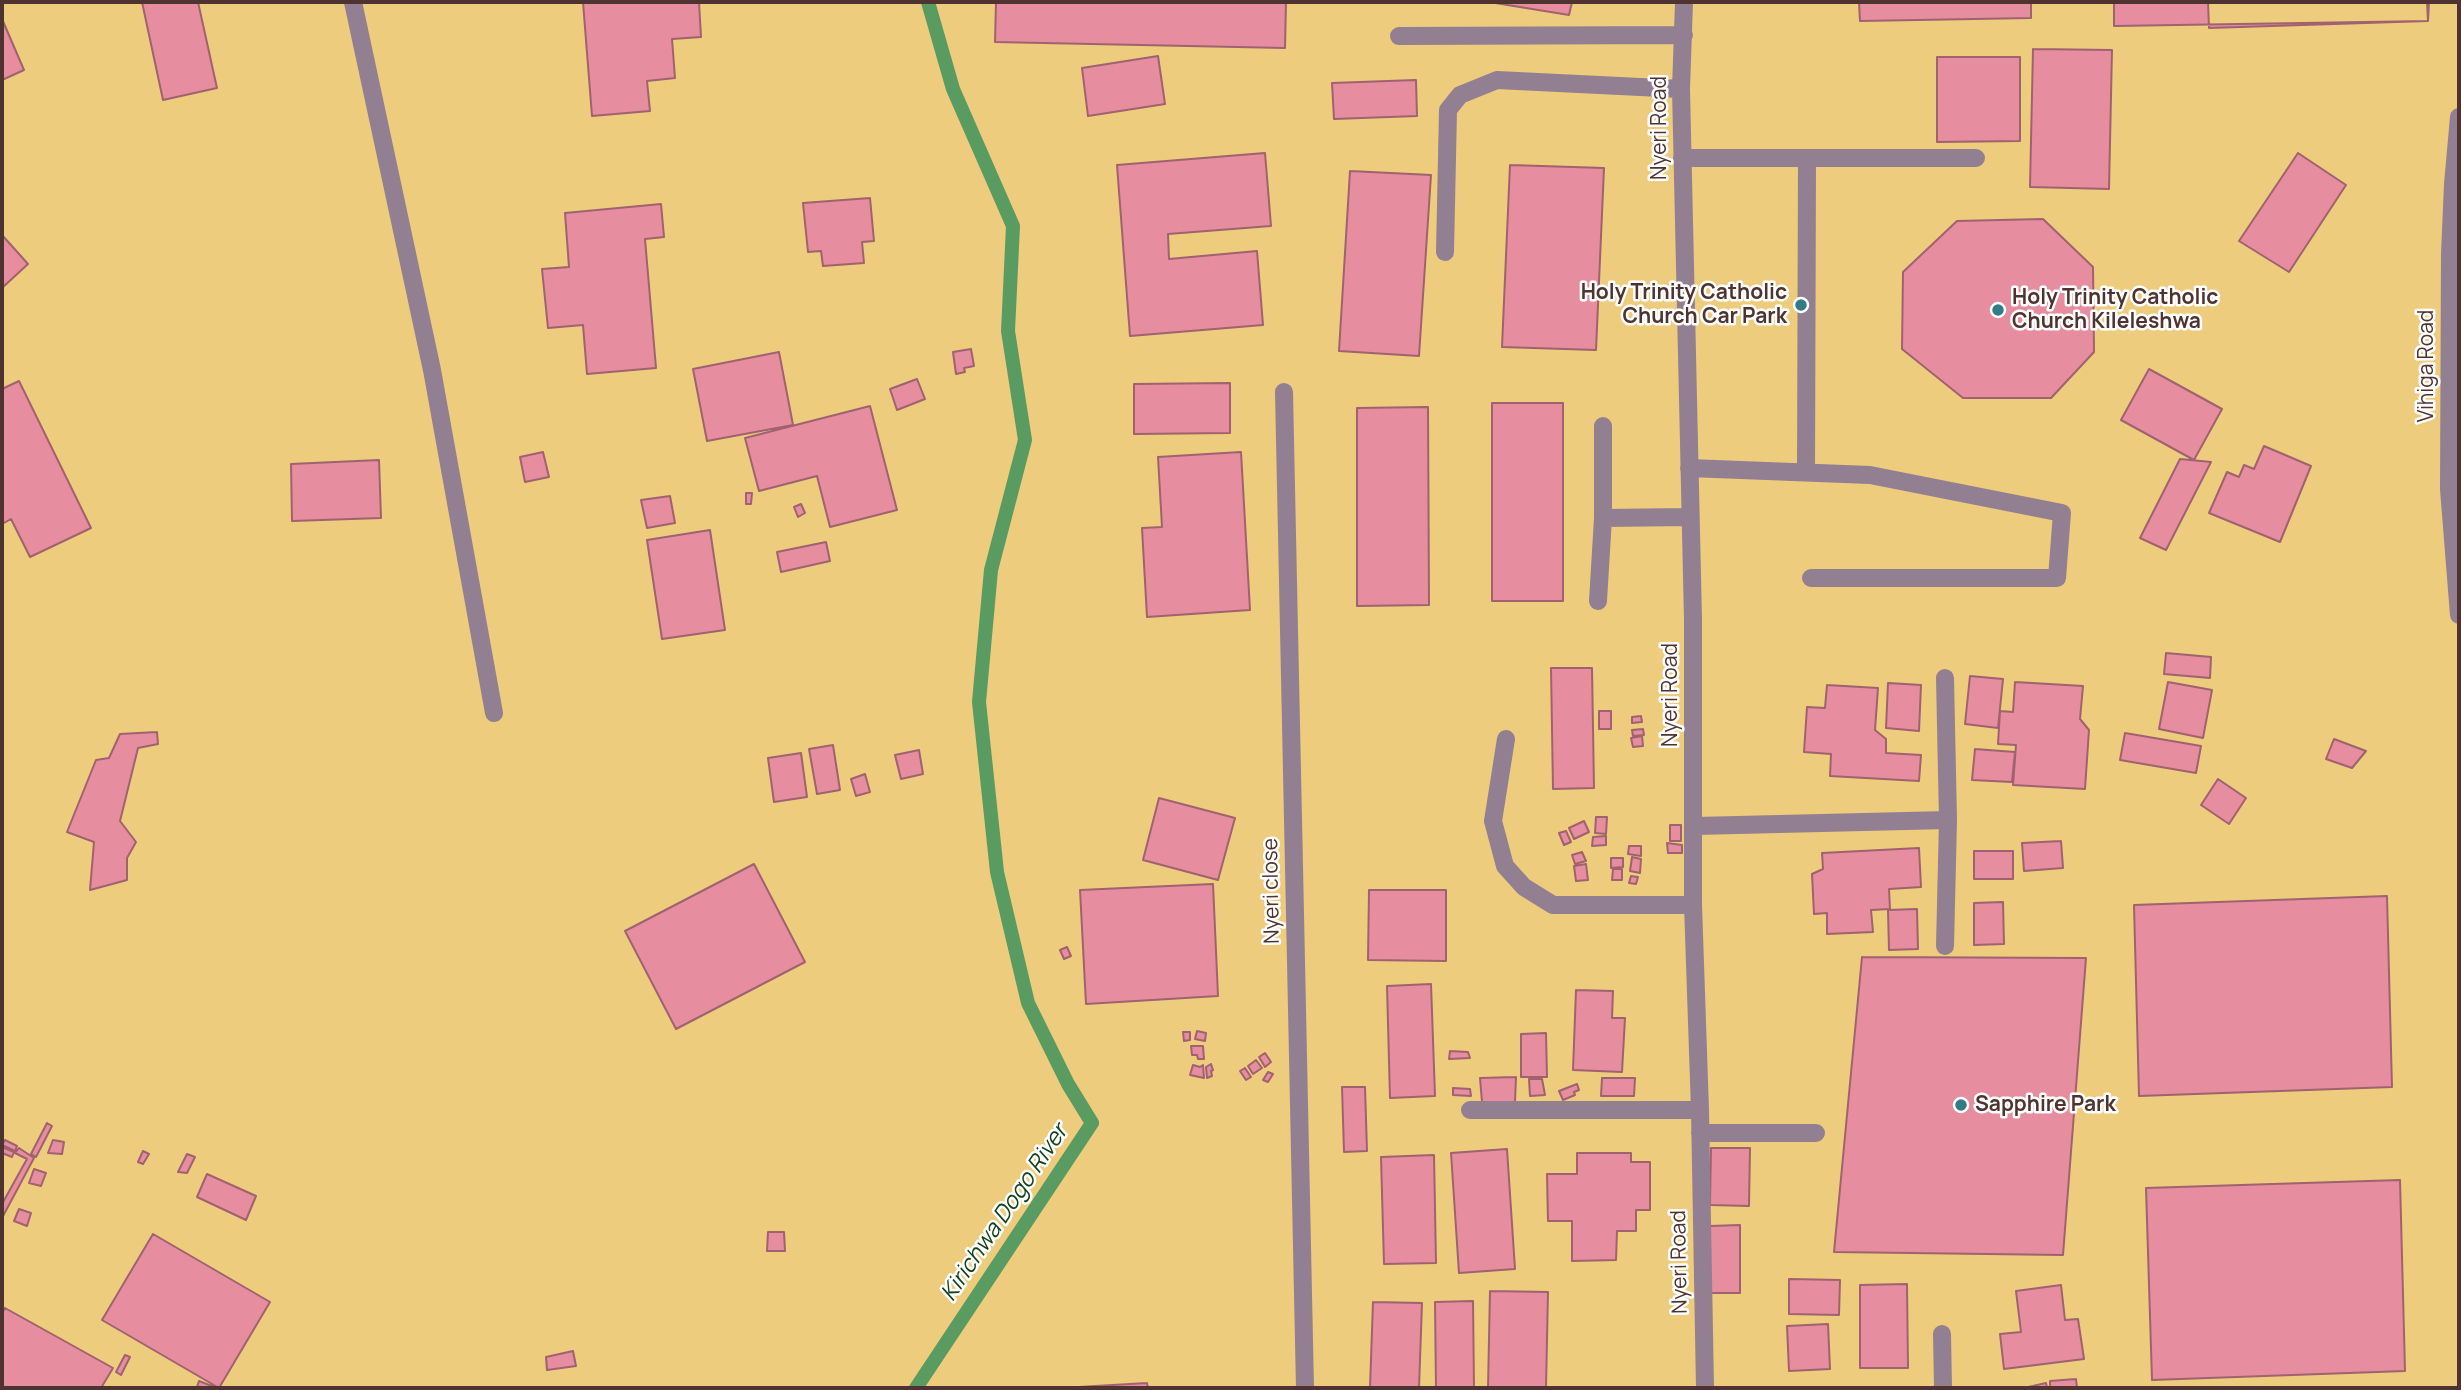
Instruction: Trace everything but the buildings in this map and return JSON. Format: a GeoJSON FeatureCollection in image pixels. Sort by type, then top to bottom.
{"type":"FeatureCollection","features":[{"type":"Feature","properties":{"kind":"street"},"geometry":{"type":"LineString","coordinates":[[353,2],[432,370],[494,713]]}},
{"type":"Feature","properties":{"kind":"street","name":"Nyeri Road"},"geometry":{"type":"LineString","coordinates":[[1684,2],[1681,89],[1693,620],[1693,905],[1705,1388]]}},
{"type":"Feature","properties":{"kind":"street"},"geometry":{"type":"LineString","coordinates":[[1398,36],[1684,35]]}},
{"type":"Feature","properties":{"kind":"street"},"geometry":{"type":"LineString","coordinates":[[1445,252],[1448,110],[1460,94],[1497,80],[1681,89]]}},
{"type":"Feature","properties":{"kind":"street","name":"Vihiga Road"},"geometry":{"type":"LineString","coordinates":[[2459,117],[2449,489],[2459,606]]}},
{"type":"Feature","properties":{"kind":"street"},"geometry":{"type":"LineString","coordinates":[[1682,158],[1976,158]]}},
{"type":"Feature","properties":{"kind":"street"},"geometry":{"type":"LineString","coordinates":[[1806,471],[1807,158]]}},
{"type":"Feature","properties":{"kind":"street","name":"Nyeri close"},"geometry":{"type":"LineString","coordinates":[[1284,392],[1305,1388]]}},
{"type":"Feature","properties":{"kind":"street"},"geometry":{"type":"LineString","coordinates":[[1598,601],[1603,518],[1603,426]]}},
{"type":"Feature","properties":{"kind":"street"},"geometry":{"type":"LineString","coordinates":[[1689,468],[1870,475],[2062,513],[2057,578],[1811,578]]}},
{"type":"Feature","properties":{"kind":"street"},"geometry":{"type":"LineString","coordinates":[[1603,518],[1689,517]]}},
{"type":"Feature","properties":{"kind":"street"},"geometry":{"type":"LineString","coordinates":[[1945,678],[1948,820],[1945,946]]}},
{"type":"Feature","properties":{"kind":"street"},"geometry":{"type":"LineString","coordinates":[[1506,739],[1493,821],[1505,866],[1524,887],[1553,905],[1693,905]]}},
{"type":"Feature","properties":{"kind":"street"},"geometry":{"type":"LineString","coordinates":[[1695,826],[1948,820]]}},
{"type":"Feature","properties":{"kind":"street"},"geometry":{"type":"LineString","coordinates":[[1470,1110],[1700,1110]]}},
{"type":"Feature","properties":{"kind":"street"},"geometry":{"type":"LineString","coordinates":[[1700,1133],[1816,1133]]}},
{"type":"Feature","properties":{"kind":"street"},"geometry":{"type":"LineString","coordinates":[[1942,1334],[1943,1388]]}},
{"type":"Feature","properties":{"kind":"shaded area"},"geometry":{"type":"Polygon","coordinates":[[[2,2],[2459,2],[2459,1388],[2,1388],[2,2]]]}},
{"type":"Feature","properties":{"kind":"waterway","name":"Kirichwa Dogo River"},"geometry":{"type":"LineString","coordinates":[[916,1388],[1092,1123],[1068,1084],[1028,1003],[997,872],[979,702],[991,570],[1025,440],[1008,331],[1013,226],[953,89],[928,2]]}},
{"type":"Feature","properties":{"kind":"place","name":"Holy Trinity Catholic Church Car Park"},"geometry":{"type":"Point","coordinates":[1801,305]}},
{"type":"Feature","properties":{"kind":"place","name":"Holy Trinity Catholic Church Kileleshwa"},"geometry":{"type":"Point","coordinates":[1998,310]}},
{"type":"Feature","properties":{"kind":"place","name":"Sapphire Park"},"geometry":{"type":"Point","coordinates":[1961,1105]}}]}
